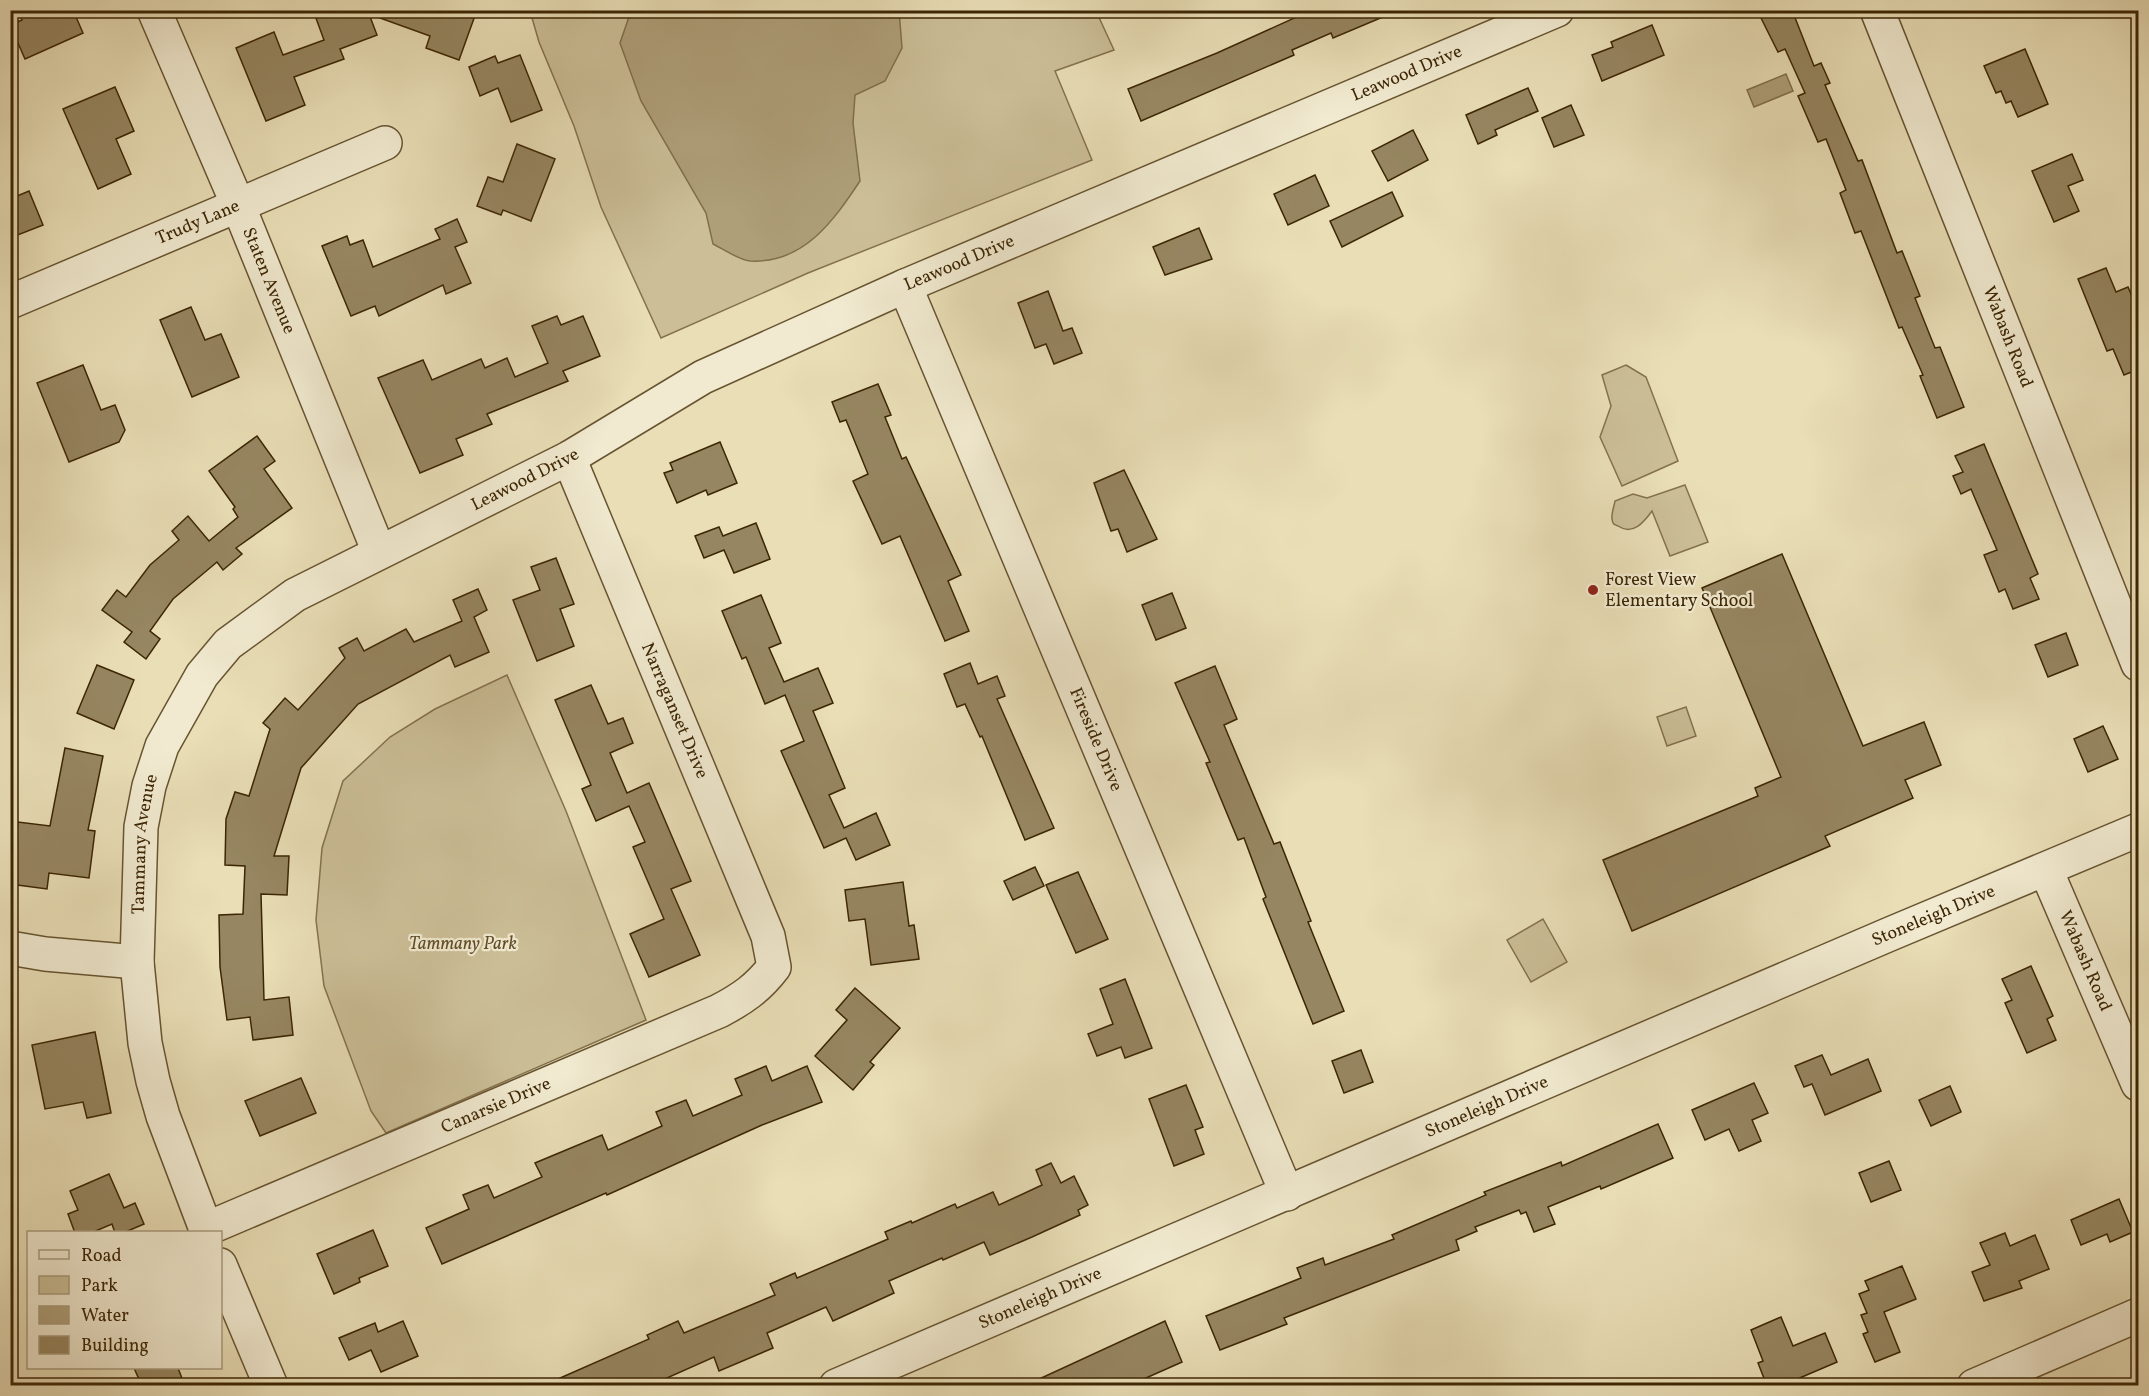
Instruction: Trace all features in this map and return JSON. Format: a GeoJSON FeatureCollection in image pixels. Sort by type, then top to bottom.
{"type":"FeatureCollection","features":[{"type":"Feature","properties":{"kind":"street","name":"Staten Avenue"},"geometry":{"type":"LineString","coordinates":[[154,10],[238,205],[379,552]]}},
{"type":"Feature","properties":{"kind":"street","name":"Leawood Drive"},"geometry":{"type":"LineString","coordinates":[[379,552],[569,458],[703,377],[905,286],[1557,10]]}},
{"type":"Feature","properties":{"kind":"street","name":"Wabash Road"},"geometry":{"type":"LineString","coordinates":[[1877,10],[2139,664]]}},
{"type":"Feature","properties":{"kind":"street","name":"Trudy Lane"},"geometry":{"type":"LineString","coordinates":[[10,302],[385,143]]}},
{"type":"Feature","properties":{"kind":"street","name":"Fireside Drive"},"geometry":{"type":"LineString","coordinates":[[905,286],[1287,1194]]}},
{"type":"Feature","properties":{"kind":"street","name":"Narraganset Drive"},"geometry":{"type":"LineString","coordinates":[[569,458],[768,936],[774,967]]}},
{"type":"Feature","properties":{"kind":"street","name":"Tammany Avenue"},"geometry":{"type":"LineString","coordinates":[[206,1231],[153,1081],[145,1043],[137,962],[141,827],[148,786],[162,746],[201,675],[228,644],[295,595],[379,552]]}},
{"type":"Feature","properties":{"kind":"street","name":"Stoneleigh Drive"},"geometry":{"type":"LineString","coordinates":[[836,1386],[1879,938],[2139,831]]}},
{"type":"Feature","properties":{"kind":"street","name":"Wabash Road"},"geometry":{"type":"LineString","coordinates":[[2046,870],[2139,1084]]}},
{"type":"Feature","properties":{"kind":"street"},"geometry":{"type":"LineString","coordinates":[[10,948],[45,954],[137,962]]}},
{"type":"Feature","properties":{"kind":"street","name":"Canarsie Drive"},"geometry":{"type":"LineString","coordinates":[[206,1231],[718,1011],[745,997],[763,982],[774,967]]}},
{"type":"Feature","properties":{"kind":"street"},"geometry":{"type":"LineString","coordinates":[[222,1270],[270,1386]]}},
{"type":"Feature","properties":{"kind":"street"},"geometry":{"type":"LineString","coordinates":[[1974,1386],[2139,1315]]}},
{"type":"Feature","properties":{"kind":"green space"},"geometry":{"type":"Polygon","coordinates":[[[530,11],[1096,11],[1114,50],[1055,71],[1092,160],[808,273],[661,338],[601,207],[574,126],[539,42],[530,11]]]}},
{"type":"Feature","properties":{"kind":"green space"},"geometry":{"type":"Polygon","coordinates":[[[1626,365],[1646,377],[1678,461],[1622,486],[1600,437],[1611,406],[1602,375],[1626,365]]]}},
{"type":"Feature","properties":{"kind":"green space"},"geometry":{"type":"Polygon","coordinates":[[[1685,485],[1708,542],[1670,556],[1652,511],[1642,523],[1633,529],[1623,529],[1613,523],[1615,501],[1633,494],[1647,498],[1685,485]]]}},
{"type":"Feature","properties":{"kind":"green space","name":"Tammany Park"},"geometry":{"type":"Polygon","coordinates":[[[507,675],[566,811],[646,1020],[386,1133],[371,1111],[324,986],[316,920],[322,848],[343,781],[390,737],[435,709],[507,675]]]}},
{"type":"Feature","properties":{"kind":"green space"},"geometry":{"type":"Polygon","coordinates":[[[1686,707],[1696,736],[1667,746],[1657,717],[1686,707]]]}},
{"type":"Feature","properties":{"kind":"green space"},"geometry":{"type":"Polygon","coordinates":[[[1543,919],[1567,962],[1531,982],[1507,940],[1543,919]]]}},
{"type":"Feature","properties":{"kind":"water"},"geometry":{"type":"Polygon","coordinates":[[[899,10],[902,48],[885,81],[855,95],[853,123],[860,181],[828,224],[802,247],[769,260],[746,260],[713,244],[706,213],[641,101],[620,43],[631,11],[899,10]]]}},
{"type":"Feature","properties":{"kind":"water"},"geometry":{"type":"Polygon","coordinates":[[[1786,74],[1793,91],[1754,107],[1747,90],[1786,74]]]}},
{"type":"Feature","properties":{"kind":"building"},"geometry":{"type":"Polygon","coordinates":[[[18,10],[73,10],[83,33],[25,59],[10,25],[22,20],[18,10]]]}},
{"type":"Feature","properties":{"kind":"building"},"geometry":{"type":"Polygon","coordinates":[[[313,10],[477,10],[459,60],[426,48],[430,36],[369,14],[377,35],[340,49],[344,59],[294,77],[305,105],[266,121],[236,48],[274,32],[283,55],[324,40],[313,10]]]}},
{"type":"Feature","properties":{"kind":"building"},"geometry":{"type":"Polygon","coordinates":[[[1312,10],[1397,11],[1333,38],[1331,33],[1292,50],[1294,55],[1141,121],[1128,89],[1217,53],[1312,10]]]}},
{"type":"Feature","properties":{"kind":"building"},"geometry":{"type":"Polygon","coordinates":[[[1757,10],[1792,10],[1814,66],[1821,63],[1830,83],[1825,85],[1858,161],[1862,160],[1897,253],[1902,251],[1920,296],[1915,298],[1935,348],[1940,347],[1964,407],[1937,418],[1920,376],[1923,375],[1902,327],[1899,328],[1861,231],[1855,233],[1840,193],[1846,190],[1826,139],[1818,142],[1798,96],[1805,93],[1785,49],[1778,52],[1757,10]]]}},
{"type":"Feature","properties":{"kind":"building"},"geometry":{"type":"Polygon","coordinates":[[[1652,25],[1664,55],[1602,81],[1592,55],[1613,47],[1611,42],[1652,25]]]}},
{"type":"Feature","properties":{"kind":"building"},"geometry":{"type":"Polygon","coordinates":[[[2025,49],[2048,104],[2018,117],[2011,101],[2006,103],[2001,91],[1996,93],[1984,66],[2025,49]]]}},
{"type":"Feature","properties":{"kind":"building"},"geometry":{"type":"Polygon","coordinates":[[[520,55],[542,110],[511,122],[498,88],[480,96],[469,67],[495,56],[498,63],[520,55]]]}},
{"type":"Feature","properties":{"kind":"building"},"geometry":{"type":"Polygon","coordinates":[[[115,87],[134,131],[116,139],[131,174],[98,189],[63,109],[115,87]]]}},
{"type":"Feature","properties":{"kind":"building"},"geometry":{"type":"Polygon","coordinates":[[[1528,88],[1538,111],[1495,130],[1497,135],[1478,144],[1466,115],[1528,88]]]}},
{"type":"Feature","properties":{"kind":"building"},"geometry":{"type":"Polygon","coordinates":[[[1571,105],[1584,135],[1554,147],[1542,118],[1571,105]]]}},
{"type":"Feature","properties":{"kind":"building"},"geometry":{"type":"Polygon","coordinates":[[[1413,130],[1428,160],[1388,181],[1372,151],[1413,130]]]}},
{"type":"Feature","properties":{"kind":"building"},"geometry":{"type":"Polygon","coordinates":[[[517,144],[555,159],[531,221],[503,210],[501,215],[477,206],[488,177],[503,182],[517,144]]]}},
{"type":"Feature","properties":{"kind":"building"},"geometry":{"type":"Polygon","coordinates":[[[2072,154],[2083,180],[2068,186],[2079,211],[2054,222],[2032,171],[2072,154]]]}},
{"type":"Feature","properties":{"kind":"building"},"geometry":{"type":"Polygon","coordinates":[[[1315,175],[1329,206],[1288,225],[1274,194],[1315,175]]]}},
{"type":"Feature","properties":{"kind":"building"},"geometry":{"type":"Polygon","coordinates":[[[29,191],[43,225],[10,238],[10,199],[29,191]]]}},
{"type":"Feature","properties":{"kind":"building"},"geometry":{"type":"Polygon","coordinates":[[[1392,192],[1403,216],[1342,247],[1330,221],[1392,192]]]}},
{"type":"Feature","properties":{"kind":"building"},"geometry":{"type":"Polygon","coordinates":[[[457,219],[467,242],[455,247],[471,283],[446,294],[443,285],[379,316],[375,306],[351,316],[322,246],[347,236],[350,245],[363,240],[373,267],[440,239],[435,229],[457,219]]]}},
{"type":"Feature","properties":{"kind":"building"},"geometry":{"type":"Polygon","coordinates":[[[1199,228],[1212,259],[1165,275],[1153,247],[1199,228]]]}},
{"type":"Feature","properties":{"kind":"building"},"geometry":{"type":"Polygon","coordinates":[[[2106,268],[2116,292],[2128,287],[2139,313],[2139,369],[2124,375],[2113,349],[2107,351],[2078,279],[2106,268]]]}},
{"type":"Feature","properties":{"kind":"building"},"geometry":{"type":"Polygon","coordinates":[[[1048,291],[1063,331],[1072,328],[1082,353],[1054,364],[1046,344],[1035,348],[1018,303],[1048,291]]]}},
{"type":"Feature","properties":{"kind":"building"},"geometry":{"type":"Polygon","coordinates":[[[191,307],[205,340],[221,334],[239,377],[192,397],[160,320],[191,307]]]}},
{"type":"Feature","properties":{"kind":"building"},"geometry":{"type":"Polygon","coordinates":[[[557,316],[561,325],[583,316],[600,356],[563,371],[568,381],[487,414],[492,424],[456,439],[463,455],[420,473],[378,378],[423,360],[432,380],[481,359],[485,368],[507,358],[515,377],[548,363],[532,326],[557,316]]]}},
{"type":"Feature","properties":{"kind":"building"},"geometry":{"type":"Polygon","coordinates":[[[83,365],[101,410],[115,405],[125,430],[119,442],[69,462],[37,383],[83,365]]]}},
{"type":"Feature","properties":{"kind":"building"},"geometry":{"type":"Polygon","coordinates":[[[878,384],[891,415],[885,417],[902,459],[906,457],[961,575],[948,581],[969,631],[945,641],[900,536],[882,544],[853,481],[868,474],[846,420],[840,422],[832,402],[878,384]]]}},
{"type":"Feature","properties":{"kind":"building"},"geometry":{"type":"Polygon","coordinates":[[[257,436],[275,461],[264,469],[292,508],[236,548],[242,554],[223,570],[217,562],[173,599],[150,631],[160,639],[146,659],[124,642],[132,632],[102,610],[117,590],[126,597],[150,565],[179,540],[172,531],[188,516],[209,541],[238,517],[233,509],[235,507],[209,471],[257,436]]]}},
{"type":"Feature","properties":{"kind":"building"},"geometry":{"type":"Polygon","coordinates":[[[720,442],[737,483],[708,495],[706,490],[677,503],[664,473],[673,470],[670,463],[720,442]]]}},
{"type":"Feature","properties":{"kind":"building"},"geometry":{"type":"Polygon","coordinates":[[[1984,444],[2038,574],[2030,578],[2039,599],[2013,609],[2005,589],[1999,592],[1984,555],[1997,550],[1971,489],[1961,494],[1953,476],[1963,472],[1955,456],[1984,444]]]}},
{"type":"Feature","properties":{"kind":"building"},"geometry":{"type":"Polygon","coordinates":[[[1124,470],[1157,539],[1127,552],[1118,529],[1111,531],[1094,483],[1124,470]]]}},
{"type":"Feature","properties":{"kind":"building"},"geometry":{"type":"Polygon","coordinates":[[[756,523],[770,559],[734,573],[724,550],[704,558],[695,536],[719,527],[723,536],[756,523]]]}},
{"type":"Feature","properties":{"kind":"building"},"geometry":{"type":"Polygon","coordinates":[[[1782,554],[1863,746],[1924,722],[1941,765],[1905,780],[1913,798],[1825,836],[1830,846],[1632,931],[1603,860],[1758,796],[1755,788],[1781,777],[1702,588],[1782,554]]]}},
{"type":"Feature","properties":{"kind":"building"},"geometry":{"type":"Polygon","coordinates":[[[556,558],[574,604],[560,609],[574,646],[537,661],[513,600],[540,590],[531,567],[556,558]]]}},
{"type":"Feature","properties":{"kind":"building"},"geometry":{"type":"Polygon","coordinates":[[[478,589],[487,610],[474,617],[489,652],[455,667],[450,655],[358,704],[301,768],[274,856],[289,856],[287,895],[261,894],[264,1000],[289,997],[293,1035],[253,1040],[250,1017],[227,1020],[220,967],[219,915],[243,914],[245,866],[225,865],[226,819],[235,792],[249,796],[270,729],[263,723],[285,698],[298,710],[345,658],[339,648],[357,638],[364,651],[406,629],[414,642],[462,621],[453,600],[478,589]]]}},
{"type":"Feature","properties":{"kind":"building"},"geometry":{"type":"Polygon","coordinates":[[[1172,593],[1186,628],[1156,640],[1142,605],[1172,593]]]}},
{"type":"Feature","properties":{"kind":"building"},"geometry":{"type":"Polygon","coordinates":[[[761,595],[781,643],[769,648],[784,682],[818,668],[833,703],[813,711],[845,788],[829,795],[844,828],[876,813],[890,845],[856,860],[846,838],[824,848],[781,751],[804,741],[785,695],[765,704],[746,657],[742,659],[722,611],[761,595]]]}},
{"type":"Feature","properties":{"kind":"building"},"geometry":{"type":"Polygon","coordinates":[[[2066,633],[2078,665],[2048,677],[2035,645],[2066,633]]]}},
{"type":"Feature","properties":{"kind":"building"},"geometry":{"type":"Polygon","coordinates":[[[970,663],[978,684],[997,676],[1005,696],[997,699],[1054,828],[1025,840],[982,736],[980,737],[965,704],[957,707],[944,674],[970,663]]]}},
{"type":"Feature","properties":{"kind":"building"},"geometry":{"type":"Polygon","coordinates":[[[97,665],[134,680],[114,729],[77,713],[97,665]]]}},
{"type":"Feature","properties":{"kind":"building"},"geometry":{"type":"Polygon","coordinates":[[[1215,666],[1237,719],[1224,725],[1274,844],[1280,842],[1311,921],[1308,922],[1344,1011],[1313,1024],[1263,899],[1266,897],[1244,838],[1238,840],[1206,763],[1210,762],[1175,683],[1215,666]]]}},
{"type":"Feature","properties":{"kind":"building"},"geometry":{"type":"Polygon","coordinates":[[[591,685],[608,724],[623,718],[633,743],[610,753],[627,793],[649,783],[691,881],[671,889],[700,955],[649,977],[630,934],[664,919],[633,847],[645,842],[629,806],[596,821],[582,789],[591,785],[555,700],[591,685]]]}},
{"type":"Feature","properties":{"kind":"building"},"geometry":{"type":"Polygon","coordinates":[[[2103,726],[2118,759],[2088,772],[2074,739],[2103,726]]]}},
{"type":"Feature","properties":{"kind":"building"},"geometry":{"type":"Polygon","coordinates":[[[65,748],[103,756],[88,830],[95,831],[89,878],[49,873],[47,889],[10,884],[18,822],[50,826],[65,748]]]}},
{"type":"Feature","properties":{"kind":"building"},"geometry":{"type":"Polygon","coordinates":[[[1035,867],[1044,886],[1013,900],[1004,881],[1035,867]]]}},
{"type":"Feature","properties":{"kind":"building"},"geometry":{"type":"Polygon","coordinates":[[[1078,872],[1108,939],[1076,953],[1046,885],[1078,872]]]}},
{"type":"Feature","properties":{"kind":"building"},"geometry":{"type":"Polygon","coordinates":[[[903,882],[909,926],[914,925],[919,959],[871,965],[865,919],[849,921],[845,890],[903,882]]]}},
{"type":"Feature","properties":{"kind":"building"},"geometry":{"type":"Polygon","coordinates":[[[2031,966],[2053,1016],[2047,1019],[2056,1040],[2027,1053],[2005,1003],[2012,1000],[2002,979],[2031,966]]]}},
{"type":"Feature","properties":{"kind":"building"},"geometry":{"type":"Polygon","coordinates":[[[1125,979],[1152,1048],[1125,1058],[1121,1047],[1097,1056],[1088,1034],[1113,1024],[1100,989],[1125,979]]]}},
{"type":"Feature","properties":{"kind":"building"},"geometry":{"type":"Polygon","coordinates":[[[855,988],[900,1028],[870,1062],[874,1065],[853,1090],[815,1056],[847,1020],[836,1010],[855,988]]]}},
{"type":"Feature","properties":{"kind":"building"},"geometry":{"type":"Polygon","coordinates":[[[95,1032],[111,1113],[87,1118],[83,1102],[45,1109],[32,1045],[95,1032]]]}},
{"type":"Feature","properties":{"kind":"building"},"geometry":{"type":"Polygon","coordinates":[[[1361,1050],[1373,1082],[1344,1093],[1332,1061],[1361,1050]]]}},
{"type":"Feature","properties":{"kind":"building"},"geometry":{"type":"Polygon","coordinates":[[[1822,1055],[1831,1075],[1868,1059],[1881,1091],[1825,1115],[1812,1084],[1804,1087],[1795,1066],[1822,1055]]]}},
{"type":"Feature","properties":{"kind":"building"},"geometry":{"type":"Polygon","coordinates":[[[766,1066],[772,1081],[807,1066],[822,1102],[762,1125],[607,1195],[606,1193],[442,1264],[426,1228],[469,1209],[463,1195],[488,1185],[494,1198],[542,1177],[535,1163],[602,1135],[608,1150],[662,1126],[656,1112],[686,1100],[693,1116],[742,1095],[735,1079],[766,1066]]]}},
{"type":"Feature","properties":{"kind":"building"},"geometry":{"type":"Polygon","coordinates":[[[301,1078],[316,1113],[260,1136],[245,1101],[301,1078]]]}},
{"type":"Feature","properties":{"kind":"building"},"geometry":{"type":"Polygon","coordinates":[[[1754,1083],[1768,1113],[1752,1120],[1761,1141],[1739,1151],[1729,1129],[1705,1140],[1692,1110],[1754,1083]]]}},
{"type":"Feature","properties":{"kind":"building"},"geometry":{"type":"Polygon","coordinates":[[[1186,1085],[1203,1127],[1195,1130],[1204,1154],[1174,1166],[1149,1099],[1186,1085]]]}},
{"type":"Feature","properties":{"kind":"building"},"geometry":{"type":"Polygon","coordinates":[[[1950,1086],[1961,1112],[1931,1126],[1919,1100],[1950,1086]]]}},
{"type":"Feature","properties":{"kind":"building"},"geometry":{"type":"Polygon","coordinates":[[[1658,1124],[1673,1158],[1601,1189],[1600,1186],[1548,1207],[1555,1224],[1534,1232],[1526,1212],[1521,1214],[1519,1210],[1475,1227],[1477,1231],[1456,1240],[1459,1250],[1284,1318],[1287,1324],[1220,1350],[1206,1316],[1301,1278],[1297,1268],[1323,1258],[1325,1265],[1394,1239],[1392,1235],[1486,1195],[1484,1192],[1561,1162],[1562,1166],[1658,1124]]]}},
{"type":"Feature","properties":{"kind":"building"},"geometry":{"type":"Polygon","coordinates":[[[1889,1161],[1901,1190],[1871,1202],[1859,1173],[1889,1161]]]}},
{"type":"Feature","properties":{"kind":"building"},"geometry":{"type":"Polygon","coordinates":[[[1051,1163],[1061,1183],[1074,1176],[1088,1205],[1078,1210],[1080,1215],[1032,1237],[990,1255],[984,1242],[943,1260],[942,1258],[889,1281],[894,1293],[833,1321],[826,1307],[767,1333],[773,1348],[719,1371],[714,1357],[649,1386],[542,1386],[649,1339],[647,1335],[678,1321],[684,1333],[775,1295],[770,1284],[795,1273],[797,1278],[888,1239],[885,1232],[911,1221],[912,1223],[955,1204],[957,1208],[993,1192],[999,1205],[1042,1185],[1036,1170],[1051,1163]]]}},
{"type":"Feature","properties":{"kind":"building"},"geometry":{"type":"Polygon","coordinates":[[[109,1174],[124,1208],[135,1203],[144,1224],[128,1231],[114,1231],[112,1224],[96,1231],[74,1231],[68,1214],[78,1210],[70,1191],[109,1174]]]}},
{"type":"Feature","properties":{"kind":"building"},"geometry":{"type":"Polygon","coordinates":[[[2119,1199],[2133,1232],[2110,1242],[2107,1234],[2081,1245],[2071,1220],[2119,1199]]]}},
{"type":"Feature","properties":{"kind":"building"},"geometry":{"type":"Polygon","coordinates":[[[373,1230],[388,1266],[359,1278],[360,1282],[334,1294],[317,1254],[373,1230]]]}},
{"type":"Feature","properties":{"kind":"building"},"geometry":{"type":"Polygon","coordinates":[[[2005,1233],[2010,1246],[2035,1235],[2049,1269],[2019,1281],[2022,1288],[1984,1301],[1972,1272],[1990,1265],[1980,1243],[2005,1233]]]}},
{"type":"Feature","properties":{"kind":"building"},"geometry":{"type":"Polygon","coordinates":[[[1902,1266],[1916,1299],[1884,1312],[1900,1352],[1875,1362],[1863,1334],[1868,1332],[1861,1315],[1867,1313],[1859,1294],[1869,1290],[1865,1281],[1902,1266]]]}},
{"type":"Feature","properties":{"kind":"building"},"geometry":{"type":"Polygon","coordinates":[[[1781,1317],[1793,1346],[1825,1333],[1837,1362],[1781,1386],[1767,1386],[1758,1363],[1763,1361],[1751,1330],[1781,1317]]]}},
{"type":"Feature","properties":{"kind":"building"},"geometry":{"type":"Polygon","coordinates":[[[403,1321],[418,1356],[381,1372],[371,1350],[349,1360],[339,1338],[375,1323],[378,1332],[403,1321]]]}},
{"type":"Feature","properties":{"kind":"building"},"geometry":{"type":"Polygon","coordinates":[[[1165,1321],[1182,1362],[1128,1386],[1024,1386],[1165,1321]]]}},
{"type":"Feature","properties":{"kind":"building"},"geometry":{"type":"Polygon","coordinates":[[[134,1369],[178,1369],[185,1386],[142,1386],[134,1369]]]}},
{"type":"Feature","properties":{"kind":"place","name":"Forest View Elementary School"},"geometry":{"type":"Point","coordinates":[1593,590]}}]}
